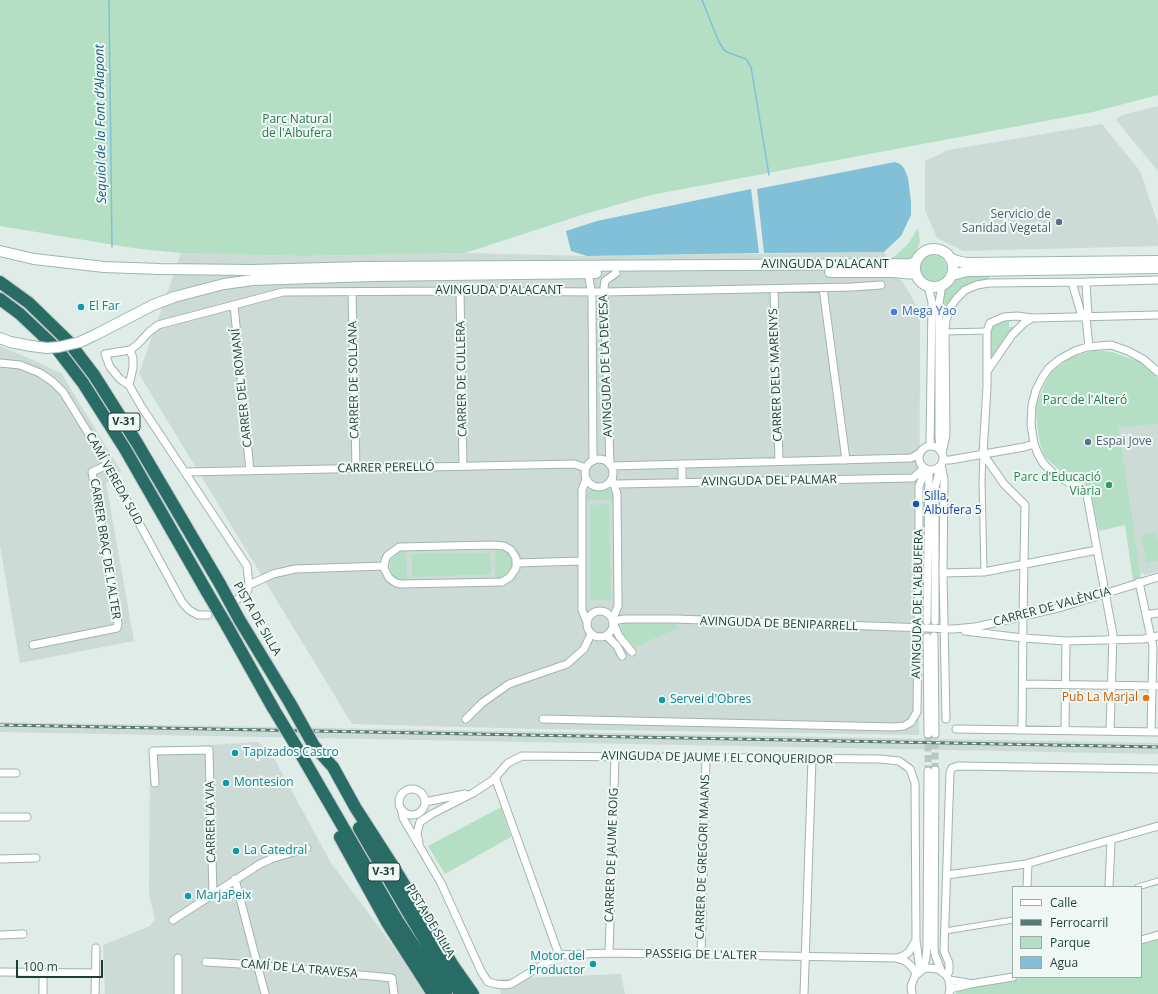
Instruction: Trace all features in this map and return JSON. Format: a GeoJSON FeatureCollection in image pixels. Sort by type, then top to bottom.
{"type":"FeatureCollection","features":[{"type":"Feature","properties":{"kind":"highway","name":"PISTA DE SILLA"},"geometry":{"type":"LineString","coordinates":[[0,282],[29,303],[68,341],[94,375],[137,443],[239,619],[290,703],[409,914],[445,973],[460,994]]}},
{"type":"Feature","properties":{"kind":"highway","name":"V-31"},"geometry":{"type":"LineString","coordinates":[[0,299],[20,314],[57,349],[83,383],[125,449],[273,708],[397,920],[446,994]]}},
{"type":"Feature","properties":{"kind":"highway"},"geometry":{"type":"LineString","coordinates":[[314,746],[333,767],[355,806],[454,967],[473,994]]}},
{"type":"Feature","properties":{"kind":"highway"},"geometry":{"type":"LineString","coordinates":[[299,751],[309,779],[384,918],[433,994]]}},
{"type":"Feature","properties":{"kind":"main road"},"geometry":{"type":"LineString","coordinates":[[930,249],[942,250],[947,253],[950,258],[953,263],[952,275],[946,283],[933,287],[921,282],[916,274],[915,268],[920,254],[930,249]]}},
{"type":"Feature","properties":{"kind":"main road"},"geometry":{"type":"LineString","coordinates":[[0,251],[34,259],[104,267],[253,275]]}},
{"type":"Feature","properties":{"kind":"main road"},"geometry":{"type":"LineString","coordinates":[[950,258],[957,261],[966,262],[1158,261]]}},
{"type":"Feature","properties":{"kind":"main road","name":"AVINGUDA D'ALACANT"},"geometry":{"type":"LineString","coordinates":[[253,275],[363,267],[910,264],[916,262]]}},
{"type":"Feature","properties":{"kind":"main road"},"geometry":{"type":"LineString","coordinates":[[952,275],[968,271],[1158,268]]}},
{"type":"Feature","properties":{"kind":"main road","name":"AVINGUDA D'ALACANT"},"geometry":{"type":"LineString","coordinates":[[253,275],[372,276],[695,271],[876,272],[916,274]]}},
{"type":"Feature","properties":{"kind":"main road"},"geometry":{"type":"LineString","coordinates":[[0,338],[10,342],[47,348],[80,342],[140,311],[174,297],[253,275]]}},
{"type":"Feature","properties":{"kind":"street","name":"AVINGUDA DE LA DEVESA"},"geometry":{"type":"LineString","coordinates":[[611,465],[604,292],[605,281],[616,272]]}},
{"type":"Feature","properties":{"kind":"street","name":"AVINGUDA DE LA DEVESA"},"geometry":{"type":"LineString","coordinates":[[585,273],[589,278],[592,292],[593,461]]}},
{"type":"Feature","properties":{"kind":"street"},"geometry":{"type":"LineString","coordinates":[[942,459],[936,447],[930,446],[923,448],[920,453],[919,461],[926,469],[936,469],[942,459],[946,435],[946,320],[951,306],[965,290],[977,285],[989,283],[1158,280]]}},
{"type":"Feature","properties":{"kind":"street"},"geometry":{"type":"LineString","coordinates":[[1072,282],[1085,317],[1090,347]]}},
{"type":"Feature","properties":{"kind":"street"},"geometry":{"type":"LineString","coordinates":[[1085,317],[1086,282]]}},
{"type":"Feature","properties":{"kind":"street","name":"AVINGUDA D'ALACANT"},"geometry":{"type":"LineString","coordinates":[[130,350],[149,332],[158,326],[283,292],[604,292],[823,288],[881,285]]}},
{"type":"Feature","properties":{"kind":"street","name":"AVINGUDA DE L'ALBUFERA"},"geometry":{"type":"LineString","coordinates":[[942,285],[939,303],[939,438],[944,478],[943,573],[946,719]]}},
{"type":"Feature","properties":{"kind":"street"},"geometry":{"type":"LineString","coordinates":[[928,286],[932,302],[930,446]]}},
{"type":"Feature","properties":{"kind":"street"},"geometry":{"type":"LineString","coordinates":[[823,288],[846,460]]}},
{"type":"Feature","properties":{"kind":"street","name":"CARRER DELS MARENYS"},"geometry":{"type":"LineString","coordinates":[[774,289],[779,461]]}},
{"type":"Feature","properties":{"kind":"street","name":"CARRER DE CULLERA"},"geometry":{"type":"LineString","coordinates":[[460,291],[464,466]]}},
{"type":"Feature","properties":{"kind":"street","name":"CARRER DE SOLLANA"},"geometry":{"type":"LineString","coordinates":[[352,292],[356,469]]}},
{"type":"Feature","properties":{"kind":"street","name":"CARRER DEL ROMANÍ"},"geometry":{"type":"LineString","coordinates":[[234,305],[250,471]]}},
{"type":"Feature","properties":{"kind":"street"},"geometry":{"type":"LineString","coordinates":[[984,572],[982,482],[987,371],[987,331],[990,323],[1004,317],[1017,316],[1032,318],[1158,315]]}},
{"type":"Feature","properties":{"kind":"street"},"geometry":{"type":"LineString","coordinates":[[987,371],[1012,335],[1024,323],[1032,318]]}},
{"type":"Feature","properties":{"kind":"street"},"geometry":{"type":"LineString","coordinates":[[945,332],[987,331]]}},
{"type":"Feature","properties":{"kind":"street"},"geometry":{"type":"LineString","coordinates":[[1110,730],[1113,640],[1086,490],[1053,473],[1043,463],[1034,444],[1031,424],[1032,405],[1036,390],[1049,368],[1060,359],[1075,351],[1090,347],[1111,346],[1128,351],[1143,359],[1158,372]]}},
{"type":"Feature","properties":{"kind":"street"},"geometry":{"type":"LineString","coordinates":[[129,385],[133,368],[133,358],[130,350],[105,354],[110,367],[120,380],[129,385],[247,566],[249,585],[247,592],[238,599]]}},
{"type":"Feature","properties":{"kind":"street","name":"CAMÍ VEREDA SUD"},"geometry":{"type":"LineString","coordinates":[[0,363],[20,365],[40,373],[53,382],[63,392],[108,465],[182,602],[189,610],[198,615],[208,615]]}},
{"type":"Feature","properties":{"kind":"street"},"geometry":{"type":"LineString","coordinates":[[942,459],[950,460],[1034,444]]}},
{"type":"Feature","properties":{"kind":"street","name":"AVINGUDA DEL PALMAR"},"geometry":{"type":"LineString","coordinates":[[611,465],[911,458],[920,453]]}},
{"type":"Feature","properties":{"kind":"street"},"geometry":{"type":"LineString","coordinates":[[983,454],[1004,484],[1025,505],[1022,730]]}},
{"type":"Feature","properties":{"kind":"street","name":"AVINGUDA DE L'ALBUFERA"},"geometry":{"type":"LineString","coordinates":[[926,469],[931,621],[935,484],[942,459]]}},
{"type":"Feature","properties":{"kind":"street"},"geometry":{"type":"LineString","coordinates":[[603,460],[611,465],[613,474],[612,482],[617,494],[618,606],[611,633],[607,636],[599,637],[591,634],[588,630],[587,622],[582,610],[582,490],[586,479],[586,468],[593,461],[603,460]]}},
{"type":"Feature","properties":{"kind":"street","name":"CARRER PERELLÓ"},"geometry":{"type":"LineString","coordinates":[[185,472],[574,464],[586,468]]}},
{"type":"Feature","properties":{"kind":"street"},"geometry":{"type":"LineString","coordinates":[[682,464],[682,483]]}},
{"type":"Feature","properties":{"kind":"street","name":"CARRER BRAÇ DE L'ALTER"},"geometry":{"type":"LineString","coordinates":[[33,645],[117,628],[118,624],[112,584],[92,472],[108,465]]}},
{"type":"Feature","properties":{"kind":"street","name":"AVINGUDA DE L'ALBUFERA"},"geometry":{"type":"LineString","coordinates":[[544,719],[895,727],[904,726],[911,722],[917,712],[919,486],[926,469]]}},
{"type":"Feature","properties":{"kind":"street","name":"AVINGUDA DEL PALMAR"},"geometry":{"type":"LineString","coordinates":[[612,482],[682,483],[913,478],[926,469]]}},
{"type":"Feature","properties":{"kind":"street"},"geometry":{"type":"LineString","coordinates":[[586,479],[589,483],[598,487],[612,482]]}},
{"type":"Feature","properties":{"kind":"street"},"geometry":{"type":"LineString","coordinates":[[504,546],[511,550],[517,563],[516,568],[508,579],[497,583],[401,584],[396,583],[389,578],[384,566],[387,556],[399,547],[504,546]]}},
{"type":"Feature","properties":{"kind":"street"},"geometry":{"type":"LineString","coordinates":[[943,573],[984,572],[1024,566],[1097,550]]}},
{"type":"Feature","properties":{"kind":"street"},"geometry":{"type":"LineString","coordinates":[[517,563],[582,561]]}},
{"type":"Feature","properties":{"kind":"street"},"geometry":{"type":"LineString","coordinates":[[249,585],[274,574],[296,568],[384,566]]}},
{"type":"Feature","properties":{"kind":"street","name":"CARRER DE VALÈNCIA"},"geometry":{"type":"LineString","coordinates":[[944,629],[954,630],[975,627],[1062,607],[1158,577]]}},
{"type":"Feature","properties":{"kind":"street"},"geometry":{"type":"LineString","coordinates":[[956,729],[1110,730],[1155,732],[1156,686],[1153,647],[1154,637],[1146,615],[1139,582]]}},
{"type":"Feature","properties":{"kind":"street"},"geometry":{"type":"LineString","coordinates":[[587,622],[592,613],[598,611],[606,612],[613,621],[619,636],[632,652]]}},
{"type":"Feature","properties":{"kind":"street"},"geometry":{"type":"LineString","coordinates":[[1146,615],[1158,613]]}},
{"type":"Feature","properties":{"kind":"street","name":"AVINGUDA DE BENIPARRELL"},"geometry":{"type":"LineString","coordinates":[[613,621],[630,619],[675,619],[944,629]]}},
{"type":"Feature","properties":{"kind":"street"},"geometry":{"type":"LineString","coordinates":[[954,630],[1023,638],[1066,641],[1143,639],[1154,637]]}},
{"type":"Feature","properties":{"kind":"street"},"geometry":{"type":"LineString","coordinates":[[466,719],[482,703],[509,684],[567,664],[584,650],[591,634]]}},
{"type":"Feature","properties":{"kind":"street"},"geometry":{"type":"LineString","coordinates":[[607,636],[617,646],[622,656]]}},
{"type":"Feature","properties":{"kind":"street","name":"AVINGUDA DE L'ALBUFERA"},"geometry":{"type":"LineString","coordinates":[[931,637],[931,734]]}},
{"type":"Feature","properties":{"kind":"street"},"geometry":{"type":"LineString","coordinates":[[1066,641],[1066,730]]}},
{"type":"Feature","properties":{"kind":"street"},"geometry":{"type":"LineString","coordinates":[[1023,684],[1156,686]]}},
{"type":"Feature","properties":{"kind":"street","name":"CARRER LA VIA"},"geometry":{"type":"LineString","coordinates":[[155,783],[153,751],[209,750],[213,894]]}},
{"type":"Feature","properties":{"kind":"street","name":"AVINGUDA DE JAUME I EL CONQUERIDOR"},"geometry":{"type":"LineString","coordinates":[[495,777],[508,763],[522,756],[880,759],[899,761],[910,769],[914,783],[916,940]]}},
{"type":"Feature","properties":{"kind":"street","name":"CARRER DE JAUME ROIG"},"geometry":{"type":"LineString","coordinates":[[609,953],[615,757]]}},
{"type":"Feature","properties":{"kind":"street","name":"CARRER DE GREGORI MAIANS"},"geometry":{"type":"LineString","coordinates":[[701,955],[706,758]]}},
{"type":"Feature","properties":{"kind":"street"},"geometry":{"type":"LineString","coordinates":[[804,994],[812,759]]}},
{"type":"Feature","properties":{"kind":"street"},"geometry":{"type":"LineString","coordinates":[[1012,977],[970,984],[950,992],[948,978],[949,962],[944,951],[950,772],[952,768],[958,766],[1158,770]]}},
{"type":"Feature","properties":{"kind":"street"},"geometry":{"type":"LineString","coordinates":[[920,972],[926,958],[927,946],[931,770],[935,955],[941,970],[948,978],[970,984]]}},
{"type":"Feature","properties":{"kind":"street"},"geometry":{"type":"LineString","coordinates":[[0,773],[16,773]]}},
{"type":"Feature","properties":{"kind":"street"},"geometry":{"type":"LineString","coordinates":[[419,843],[417,833],[420,822],[432,814],[473,793],[495,777],[559,955]]}},
{"type":"Feature","properties":{"kind":"street"},"geometry":{"type":"LineString","coordinates":[[402,812],[413,816],[420,813],[425,802],[420,792],[416,790],[408,790],[401,795],[398,804],[403,818],[419,843]]}},
{"type":"Feature","properties":{"kind":"street"},"geometry":{"type":"LineString","coordinates":[[425,802],[473,793]]}},
{"type":"Feature","properties":{"kind":"street"},"geometry":{"type":"LineString","coordinates":[[422,810],[432,814]]}},
{"type":"Feature","properties":{"kind":"street"},"geometry":{"type":"LineString","coordinates":[[0,817],[27,817]]}},
{"type":"Feature","properties":{"kind":"street"},"geometry":{"type":"LineString","coordinates":[[947,875],[1028,863],[1158,826]]}},
{"type":"Feature","properties":{"kind":"street"},"geometry":{"type":"LineString","coordinates":[[1109,886],[1111,840]]}},
{"type":"Feature","properties":{"kind":"street","name":"PASSEIG DE L'ALTER"},"geometry":{"type":"LineString","coordinates":[[419,843],[442,883],[481,971],[488,982],[496,984],[511,984],[559,955],[609,953],[896,958]]}},
{"type":"Feature","properties":{"kind":"street"},"geometry":{"type":"LineString","coordinates":[[173,920],[265,861],[307,848]]}},
{"type":"Feature","properties":{"kind":"street"},"geometry":{"type":"LineString","coordinates":[[0,859],[36,858]]}},
{"type":"Feature","properties":{"kind":"street"},"geometry":{"type":"LineString","coordinates":[[1027,886],[1028,863]]}},
{"type":"Feature","properties":{"kind":"street"},"geometry":{"type":"LineString","coordinates":[[235,879],[265,994]]}},
{"type":"Feature","properties":{"kind":"street"},"geometry":{"type":"LineString","coordinates":[[1141,886],[1158,881]]}},
{"type":"Feature","properties":{"kind":"street"},"geometry":{"type":"LineString","coordinates":[[945,931],[1012,920]]}},
{"type":"Feature","properties":{"kind":"street"},"geometry":{"type":"LineString","coordinates":[[0,935],[22,934]]}},
{"type":"Feature","properties":{"kind":"street"},"geometry":{"type":"LineString","coordinates":[[1142,940],[1158,935]]}},
{"type":"Feature","properties":{"kind":"street"},"geometry":{"type":"LineString","coordinates":[[916,940],[920,972]]}},
{"type":"Feature","properties":{"kind":"street"},"geometry":{"type":"LineString","coordinates":[[896,958],[909,952],[916,940]]}},
{"type":"Feature","properties":{"kind":"street"},"geometry":{"type":"LineString","coordinates":[[95,994],[96,948]]}},
{"type":"Feature","properties":{"kind":"street"},"geometry":{"type":"LineString","coordinates":[[178,958],[178,994]]}},
{"type":"Feature","properties":{"kind":"street"},"geometry":{"type":"LineString","coordinates":[[896,958],[905,961],[920,972]]}},
{"type":"Feature","properties":{"kind":"street","name":"CAMÍ DE LA TRAVESA"},"geometry":{"type":"LineString","coordinates":[[206,962],[257,965],[392,978],[394,994]]}},
{"type":"Feature","properties":{"kind":"street"},"geometry":{"type":"LineString","coordinates":[[912,994],[911,986],[913,979],[920,972],[929,968],[941,970]]}},
{"type":"Feature","properties":{"kind":"street"},"geometry":{"type":"LineString","coordinates":[[0,972],[95,973]]}},
{"type":"Feature","properties":{"kind":"street"},"geometry":{"type":"LineString","coordinates":[[43,972],[43,994]]}},
{"type":"Feature","properties":{"kind":"shaded area"},"geometry":{"type":"Polygon","coordinates":[[[1158,106],[1158,171],[1116,120],[1122,115],[1158,106]]]}},
{"type":"Feature","properties":{"kind":"shaded area"},"geometry":{"type":"Polygon","coordinates":[[[1102,124],[1140,171],[1158,224],[1158,246],[963,251],[937,238],[925,210],[925,161],[948,150],[1102,124]]]}},
{"type":"Feature","properties":{"kind":"shaded area"},"geometry":{"type":"Polygon","coordinates":[[[884,252],[913,299],[920,316],[919,735],[538,729],[352,724],[139,374],[181,253],[302,256],[465,253],[587,256],[884,252]]]}},
{"type":"Feature","properties":{"kind":"shaded area"},"geometry":{"type":"Polygon","coordinates":[[[0,346],[61,373],[121,471],[106,483],[134,641],[20,663],[0,546],[0,346]]]}},
{"type":"Feature","properties":{"kind":"shaded area"},"geometry":{"type":"Polygon","coordinates":[[[1158,424],[1158,571],[1145,575],[1140,572],[1119,428],[1158,424]]]}},
{"type":"Feature","properties":{"kind":"shaded area"},"geometry":{"type":"Polygon","coordinates":[[[0,722],[1158,743],[1158,754],[0,732],[0,722]]]}},
{"type":"Feature","properties":{"kind":"shaded area"},"geometry":{"type":"Polygon","coordinates":[[[257,742],[269,749],[331,863],[411,970],[431,994],[105,994],[103,945],[150,926],[155,919],[149,894],[150,749],[257,742]]]}},
{"type":"Feature","properties":{"kind":"shaded area"},"geometry":{"type":"Polygon","coordinates":[[[621,974],[625,994],[501,994],[498,979],[621,974]]]}},
{"type":"Feature","properties":{"kind":"green space","name":"Parc Natural de l'Albufera"},"geometry":{"type":"Polygon","coordinates":[[[0,0],[1158,0],[1158,95],[1093,112],[651,195],[588,213],[465,253],[302,256],[181,253],[139,249],[0,226],[0,0]]]}},
{"type":"Feature","properties":{"kind":"green space"},"geometry":{"type":"Polygon","coordinates":[[[918,228],[920,241],[917,251],[912,259],[887,261],[908,244],[918,228]]]}},
{"type":"Feature","properties":{"kind":"green space"},"geometry":{"type":"Polygon","coordinates":[[[933,255],[943,259],[947,269],[943,279],[933,283],[923,279],[919,269],[923,259],[933,255]]]}},
{"type":"Feature","properties":{"kind":"green space"},"geometry":{"type":"Polygon","coordinates":[[[964,275],[989,275],[989,280],[975,283],[945,313],[942,313],[944,292],[955,279],[964,275]]]}},
{"type":"Feature","properties":{"kind":"green space"},"geometry":{"type":"Polygon","coordinates":[[[1000,320],[1009,320],[1009,327],[1016,327],[992,359],[990,359],[988,332],[993,324],[1000,320]]]}},
{"type":"Feature","properties":{"kind":"green space","name":"Parc de l'Alteró"},"geometry":{"type":"Polygon","coordinates":[[[1096,350],[1112,352],[1141,362],[1158,378],[1158,424],[1119,428],[1141,577],[1133,580],[1125,525],[1099,531],[1089,486],[1069,478],[1055,466],[1044,456],[1040,443],[1036,407],[1050,373],[1070,358],[1096,350]]]}},
{"type":"Feature","properties":{"kind":"green space"},"geometry":{"type":"Polygon","coordinates":[[[600,489],[610,490],[614,494],[615,500],[585,500],[585,496],[588,492],[600,489]]]}},
{"type":"Feature","properties":{"kind":"green space"},"geometry":{"type":"Polygon","coordinates":[[[609,504],[611,600],[590,600],[590,505],[609,504]]]}},
{"type":"Feature","properties":{"kind":"green space"},"geometry":{"type":"Polygon","coordinates":[[[1156,533],[1158,542],[1158,561],[1146,563],[1141,535],[1156,533]]]}},
{"type":"Feature","properties":{"kind":"green space"},"geometry":{"type":"Polygon","coordinates":[[[495,547],[503,549],[508,553],[513,565],[508,574],[495,580],[495,547]]]}},
{"type":"Feature","properties":{"kind":"green space"},"geometry":{"type":"Polygon","coordinates":[[[403,550],[406,551],[407,581],[398,580],[395,578],[392,575],[390,565],[396,554],[403,550]]]}},
{"type":"Feature","properties":{"kind":"green space"},"geometry":{"type":"Polygon","coordinates":[[[490,553],[491,574],[412,577],[412,554],[490,553]]]}},
{"type":"Feature","properties":{"kind":"green space"},"geometry":{"type":"Polygon","coordinates":[[[623,623],[676,624],[678,628],[636,647],[622,632],[621,625],[623,623]]]}},
{"type":"Feature","properties":{"kind":"green space"},"geometry":{"type":"Polygon","coordinates":[[[501,807],[511,837],[445,874],[428,846],[501,807]]]}},
{"type":"Feature","properties":{"kind":"green space"},"geometry":{"type":"Polygon","coordinates":[[[1158,940],[1158,994],[956,994],[956,990],[960,988],[1022,978],[1142,978],[1142,944],[1158,940]]]}},
{"type":"Feature","properties":{"kind":"water"},"geometry":{"type":"Polygon","coordinates":[[[895,162],[904,168],[908,178],[911,215],[901,236],[884,252],[764,253],[757,189],[895,162]]]}},
{"type":"Feature","properties":{"kind":"water"},"geometry":{"type":"Polygon","coordinates":[[[751,189],[759,253],[587,256],[571,251],[566,231],[597,221],[751,189]]]}},
{"type":"Feature","properties":{"kind":"waterway","name":"Sequiol de la Font d’Alapont"},"geometry":{"type":"LineString","coordinates":[[109,0],[112,247]]}},
{"type":"Feature","properties":{"kind":"waterway"},"geometry":{"type":"LineString","coordinates":[[702,0],[719,42],[724,50],[746,59],[751,67],[769,175]]}},
{"type":"Feature","properties":{"kind":"tunnel"},"geometry":{"type":"LineString","coordinates":[[928,734],[928,771]]}},
{"type":"Feature","properties":{"kind":"tunnel"},"geometry":{"type":"LineString","coordinates":[[935,734],[935,770]]}},
{"type":"Feature","properties":{"kind":"railway"},"geometry":{"type":"LineString","coordinates":[[0,725],[1158,747]]}},
{"type":"Feature","properties":{"kind":"place","name":"Servicio de Sanidad Vegetal"},"geometry":{"type":"Point","coordinates":[1059,222]}},
{"type":"Feature","properties":{"kind":"place","name":"El Far"},"geometry":{"type":"Point","coordinates":[81,307]}},
{"type":"Feature","properties":{"kind":"place","name":"Mega Yao"},"geometry":{"type":"Point","coordinates":[894,312]}},
{"type":"Feature","properties":{"kind":"place","name":"Espai Jove"},"geometry":{"type":"Point","coordinates":[1088,442]}},
{"type":"Feature","properties":{"kind":"place","name":"Parc d'Educació Viària"},"geometry":{"type":"Point","coordinates":[1109,485]}},
{"type":"Feature","properties":{"kind":"place","name":"Silla, Albufera 5"},"geometry":{"type":"Point","coordinates":[916,504]}},
{"type":"Feature","properties":{"kind":"place","name":"Pub La Marjal"},"geometry":{"type":"Point","coordinates":[1146,698]}},
{"type":"Feature","properties":{"kind":"place","name":"Servei d'Obres"},"geometry":{"type":"Point","coordinates":[662,700]}},
{"type":"Feature","properties":{"kind":"place","name":"Tapizados Castro"},"geometry":{"type":"Point","coordinates":[235,753]}},
{"type":"Feature","properties":{"kind":"place","name":"Montesion"},"geometry":{"type":"Point","coordinates":[226,783]}},
{"type":"Feature","properties":{"kind":"place","name":"La Catedral"},"geometry":{"type":"Point","coordinates":[236,851]}},
{"type":"Feature","properties":{"kind":"place","name":"MarjaPeix"},"geometry":{"type":"Point","coordinates":[188,896]}},
{"type":"Feature","properties":{"kind":"place","name":"Motor del Productor"},"geometry":{"type":"Point","coordinates":[593,964]}}]}
